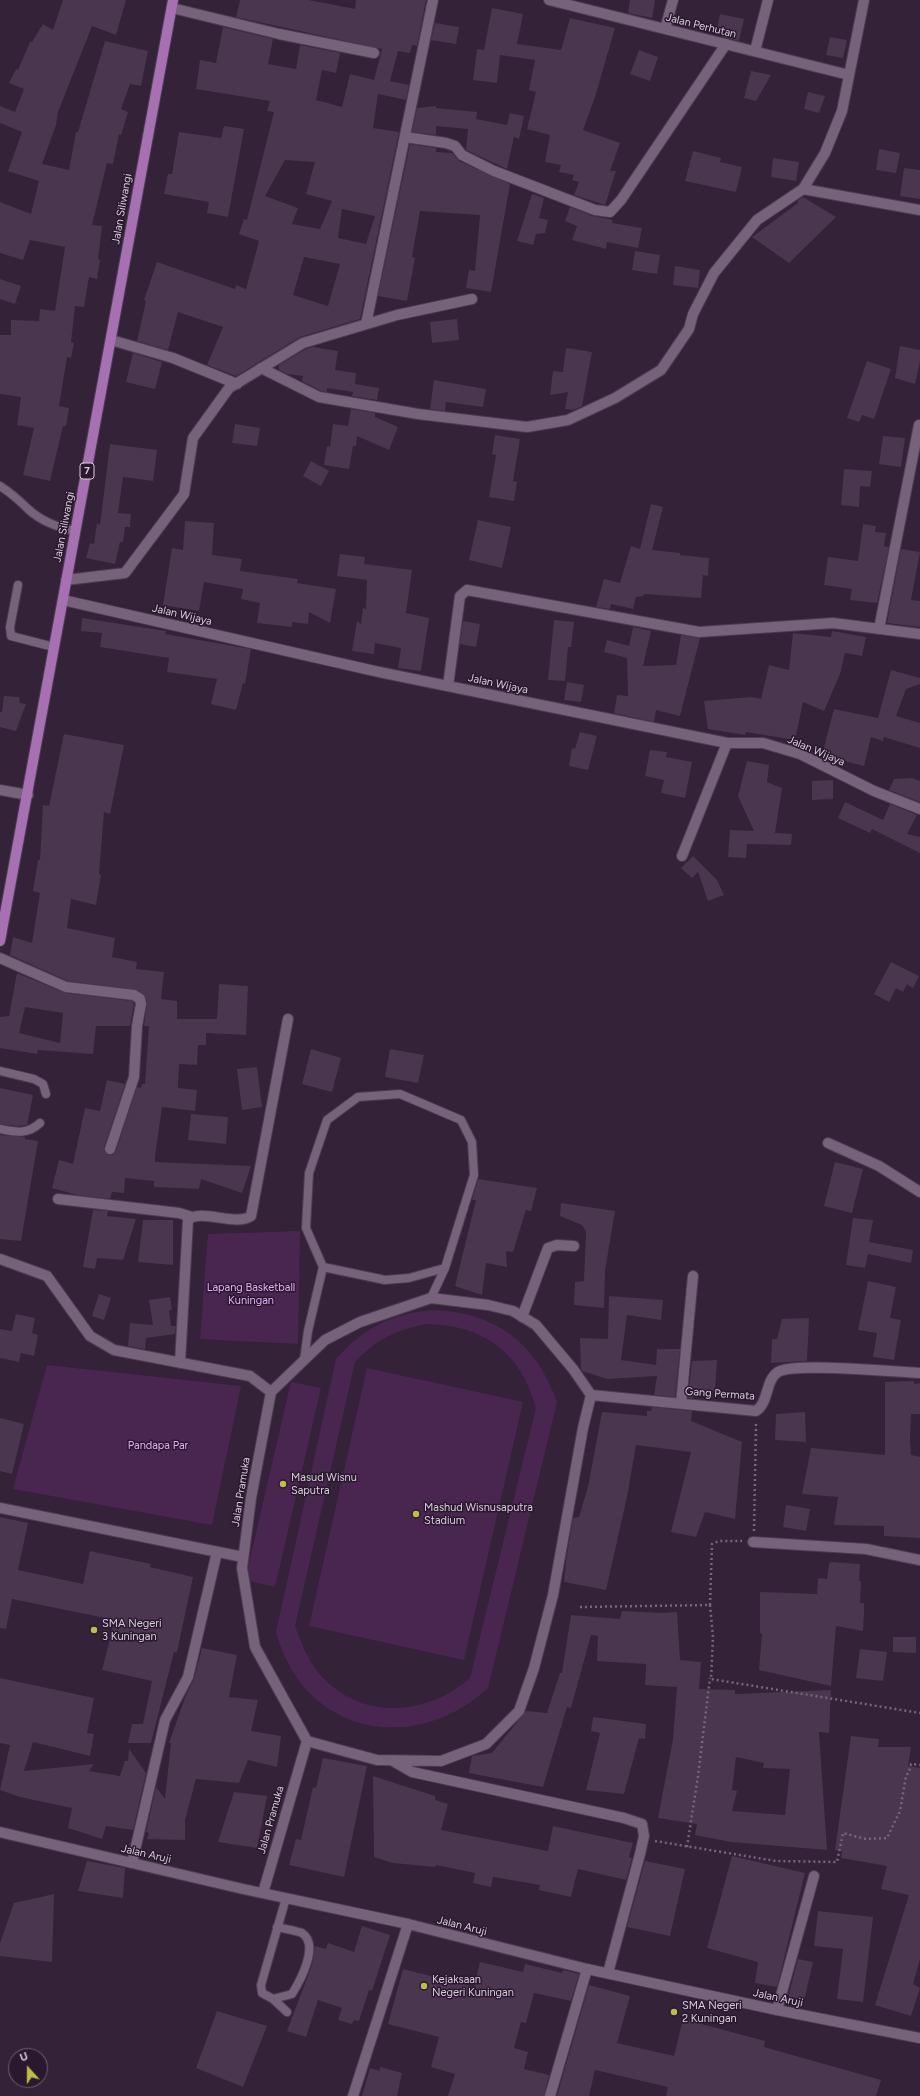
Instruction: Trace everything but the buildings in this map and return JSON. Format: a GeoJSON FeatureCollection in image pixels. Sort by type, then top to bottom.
{"type":"FeatureCollection","features":[{"type":"Feature","properties":{"kind":"main road","name":"Jalan Siliwangi"},"geometry":{"type":"LineString","coordinates":[[0,941],[173,4]]}},
{"type":"Feature","properties":{"kind":"street"},"geometry":{"type":"LineString","coordinates":[[366,324],[433,0]]}},
{"type":"Feature","properties":{"kind":"street","name":"Jalan Perhutan"},"geometry":{"type":"LineString","coordinates":[[548,0],[849,75]]}},
{"type":"Feature","properties":{"kind":"street"},"geometry":{"type":"LineString","coordinates":[[665,29],[673,0]]}},
{"type":"Feature","properties":{"kind":"street"},"geometry":{"type":"LineString","coordinates":[[755,51],[768,0]]}},
{"type":"Feature","properties":{"kind":"street"},"geometry":{"type":"LineString","coordinates":[[261,368],[319,397],[418,414],[527,428],[568,420],[615,398],[661,370],[689,329],[693,314],[714,273],[757,220],[803,190],[825,153],[842,111],[864,0]]}},
{"type":"Feature","properties":{"kind":"street"},"geometry":{"type":"LineString","coordinates":[[173,4],[279,34],[374,53]]}},
{"type":"Feature","properties":{"kind":"street"},"geometry":{"type":"LineString","coordinates":[[405,137],[446,143],[455,146],[462,154],[494,171],[595,210],[610,212],[621,200],[726,44]]}},
{"type":"Feature","properties":{"kind":"street"},"geometry":{"type":"LineString","coordinates":[[803,190],[920,210]]}},
{"type":"Feature","properties":{"kind":"street"},"geometry":{"type":"LineString","coordinates":[[66,580],[125,573],[184,494],[188,478],[193,438],[229,388],[302,343],[397,315],[472,299]]}},
{"type":"Feature","properties":{"kind":"street"},"geometry":{"type":"LineString","coordinates":[[111,340],[174,358],[237,384]]}},
{"type":"Feature","properties":{"kind":"street"},"geometry":{"type":"LineString","coordinates":[[879,629],[919,425]]}},
{"type":"Feature","properties":{"kind":"street"},"geometry":{"type":"LineString","coordinates":[[448,686],[460,596],[467,590],[699,632],[833,623],[920,634]]}},
{"type":"Feature","properties":{"kind":"street","name":"Jalan Wijaya"},"geometry":{"type":"LineString","coordinates":[[63,600],[448,686],[727,744],[763,743],[800,754],[874,791],[920,809]]}},
{"type":"Feature","properties":{"kind":"street"},"geometry":{"type":"LineString","coordinates":[[682,856],[727,744]]}},
{"type":"Feature","properties":{"kind":"street"},"geometry":{"type":"LineString","coordinates":[[0,790],[28,795]]}},
{"type":"Feature","properties":{"kind":"street"},"geometry":{"type":"LineString","coordinates":[[0,958],[66,987],[134,995],[140,999],[141,1004],[137,1026],[134,1077],[110,1149]]}},
{"type":"Feature","properties":{"kind":"street"},"geometry":{"type":"LineString","coordinates":[[58,1199],[179,1213],[192,1217],[243,1220],[251,1216],[288,1019]]}},
{"type":"Feature","properties":{"kind":"street"},"geometry":{"type":"LineString","coordinates":[[828,1143],[879,1166],[920,1192]]}},
{"type":"Feature","properties":{"kind":"street"},"geometry":{"type":"LineString","coordinates":[[180,1363],[188,1220],[192,1217]]}},
{"type":"Feature","properties":{"kind":"street"},"geometry":{"type":"LineString","coordinates":[[522,1317],[548,1248],[557,1244],[574,1246]]}},
{"type":"Feature","properties":{"kind":"street"},"geometry":{"type":"LineString","coordinates":[[0,1259],[47,1276],[90,1336],[114,1350],[250,1376],[271,1392],[325,1340],[360,1322],[431,1298],[488,1305],[513,1311],[536,1325],[573,1369],[591,1395],[583,1428],[553,1595],[534,1668],[519,1711],[486,1744],[441,1761],[378,1760],[307,1741]]}},
{"type":"Feature","properties":{"kind":"street"},"geometry":{"type":"LineString","coordinates":[[681,1404],[693,1276]]}},
{"type":"Feature","properties":{"kind":"street","name":"Gang Permata"},"geometry":{"type":"LineString","coordinates":[[591,1395],[756,1411],[761,1407],[772,1377],[782,1370],[816,1368],[920,1373]]}},
{"type":"Feature","properties":{"kind":"street","name":"Jalan Pramuka"},"geometry":{"type":"LineString","coordinates":[[263,1893],[307,1741],[255,1647],[242,1568],[252,1498],[271,1392]]}},
{"type":"Feature","properties":{"kind":"street"},"geometry":{"type":"LineString","coordinates":[[0,1508],[243,1557]]}},
{"type":"Feature","properties":{"kind":"street"},"geometry":{"type":"LineString","coordinates":[[753,1542],[866,1549],[920,1560]]}},
{"type":"Feature","properties":{"kind":"street"},"geometry":{"type":"LineString","coordinates":[[132,1863],[165,1720],[188,1677],[217,1552]]}},
{"type":"Feature","properties":{"kind":"street"},"geometry":{"type":"LineString","coordinates":[[393,1760],[412,1772],[624,1818],[642,1824],[644,1830],[643,1839],[608,1973]]}},
{"type":"Feature","properties":{"kind":"street","name":"Jalan Aruji"},"geometry":{"type":"LineString","coordinates":[[0,1832],[263,1893],[408,1924],[587,1969],[777,2010],[920,2038]]}},
{"type":"Feature","properties":{"kind":"street"},"geometry":{"type":"LineString","coordinates":[[777,2010],[814,1876]]}},
{"type":"Feature","properties":{"kind":"street"},"geometry":{"type":"LineString","coordinates":[[353,2096],[408,1924]]}},
{"type":"Feature","properties":{"kind":"street"},"geometry":{"type":"LineString","coordinates":[[550,2096],[587,1969]]}},
{"type":"Feature","properties":{"kind":"lane"},"geometry":{"type":"LineString","coordinates":[[0,486],[14,494],[29,510],[44,521],[57,527],[75,531]]}},
{"type":"Feature","properties":{"kind":"lane"},"geometry":{"type":"LineString","coordinates":[[18,585],[10,627],[11,636],[54,647]]}},
{"type":"Feature","properties":{"kind":"lane"},"geometry":{"type":"LineString","coordinates":[[0,1071],[34,1079],[43,1084],[46,1094]]}},
{"type":"Feature","properties":{"kind":"lane"},"geometry":{"type":"LineString","coordinates":[[304,1360],[308,1332],[323,1266],[306,1228],[309,1173],[328,1120],[358,1097],[400,1094],[461,1120],[472,1142],[474,1175],[445,1268],[431,1298]]}},
{"type":"Feature","properties":{"kind":"lane"},"geometry":{"type":"LineString","coordinates":[[0,1129],[19,1133],[32,1130],[40,1123]]}},
{"type":"Feature","properties":{"kind":"lane"},"geometry":{"type":"LineString","coordinates":[[323,1266],[385,1280],[409,1278],[445,1268]]}},
{"type":"Feature","properties":{"kind":"lane"},"geometry":{"type":"LineString","coordinates":[[286,1898],[260,1985],[262,1993],[273,1999],[287,2012]]}},
{"type":"Feature","properties":{"kind":"lane"},"geometry":{"type":"LineString","coordinates":[[273,1999],[292,1994],[301,1980],[309,1959],[307,1940],[302,1933],[277,1927]]}},
{"type":"Feature","properties":{"kind":"path"},"geometry":{"type":"LineString","coordinates":[[753,1542],[756,1411]]}},
{"type":"Feature","properties":{"kind":"path"},"geometry":{"type":"LineString","coordinates":[[687,1847],[698,1776],[710,1677],[712,1637],[710,1605],[711,1548],[714,1542],[727,1540]]}},
{"type":"Feature","properties":{"kind":"path"},"geometry":{"type":"LineString","coordinates":[[580,1607],[710,1605]]}},
{"type":"Feature","properties":{"kind":"path"},"geometry":{"type":"LineString","coordinates":[[710,1677],[788,1692],[920,1713]]}},
{"type":"Feature","properties":{"kind":"path"},"geometry":{"type":"LineString","coordinates":[[643,1839],[776,1861],[837,1862],[843,1833],[866,1839],[887,1838],[900,1811],[906,1776],[909,1772],[911,1764],[920,1765]]}},
{"type":"Feature","properties":{"kind":"green space","name":"Lapang Basketball Kuningan"},"geometry":{"type":"Polygon","coordinates":[[[300,1231],[298,1344],[200,1339],[208,1234],[300,1231]]]}},
{"type":"Feature","properties":{"kind":"green space"},"geometry":{"type":"Polygon","coordinates":[[[432,1310],[455,1312],[494,1324],[510,1334],[525,1347],[537,1363],[548,1381],[557,1402],[488,1688],[458,1710],[427,1723],[395,1727],[364,1724],[335,1713],[310,1693],[290,1667],[276,1632],[336,1359],[357,1339],[379,1324],[403,1315],[432,1310]],[[427,1324],[397,1332],[371,1347],[355,1362],[295,1626],[307,1656],[318,1672],[334,1688],[352,1699],[372,1706],[392,1708],[413,1706],[433,1700],[452,1691],[470,1678],[536,1408],[521,1372],[510,1358],[497,1346],[483,1337],[466,1330],[427,1324]]]}},
{"type":"Feature","properties":{"kind":"green space","name":"Pandapa Par"},"geometry":{"type":"Polygon","coordinates":[[[47,1365],[241,1386],[212,1525],[13,1489],[47,1365]]]}},
{"type":"Feature","properties":{"kind":"green space","name":"Mashud Wisnusaputra Stadium"},"geometry":{"type":"Polygon","coordinates":[[[367,1368],[523,1402],[464,1660],[309,1626],[367,1368]]]}},
{"type":"Feature","properties":{"kind":"green space","name":"Masud Wisnu Saputra"},"geometry":{"type":"Polygon","coordinates":[[[291,1382],[321,1388],[275,1587],[245,1580],[291,1382]]]}},
{"type":"Feature","properties":{"kind":"place","name":"Masud Wisnu Saputra"},"geometry":{"type":"Point","coordinates":[283,1484]}},
{"type":"Feature","properties":{"kind":"place","name":"Mashud Wisnusaputra Stadium"},"geometry":{"type":"Point","coordinates":[416,1514]}},
{"type":"Feature","properties":{"kind":"place","name":"SMA Negeri 3 Kuningan"},"geometry":{"type":"Point","coordinates":[94,1630]}},
{"type":"Feature","properties":{"kind":"place","name":"Kejaksaan Negeri Kuningan"},"geometry":{"type":"Point","coordinates":[424,1986]}},
{"type":"Feature","properties":{"kind":"place","name":"SMA Negeri 2 Kuningan"},"geometry":{"type":"Point","coordinates":[674,2012]}}]}
